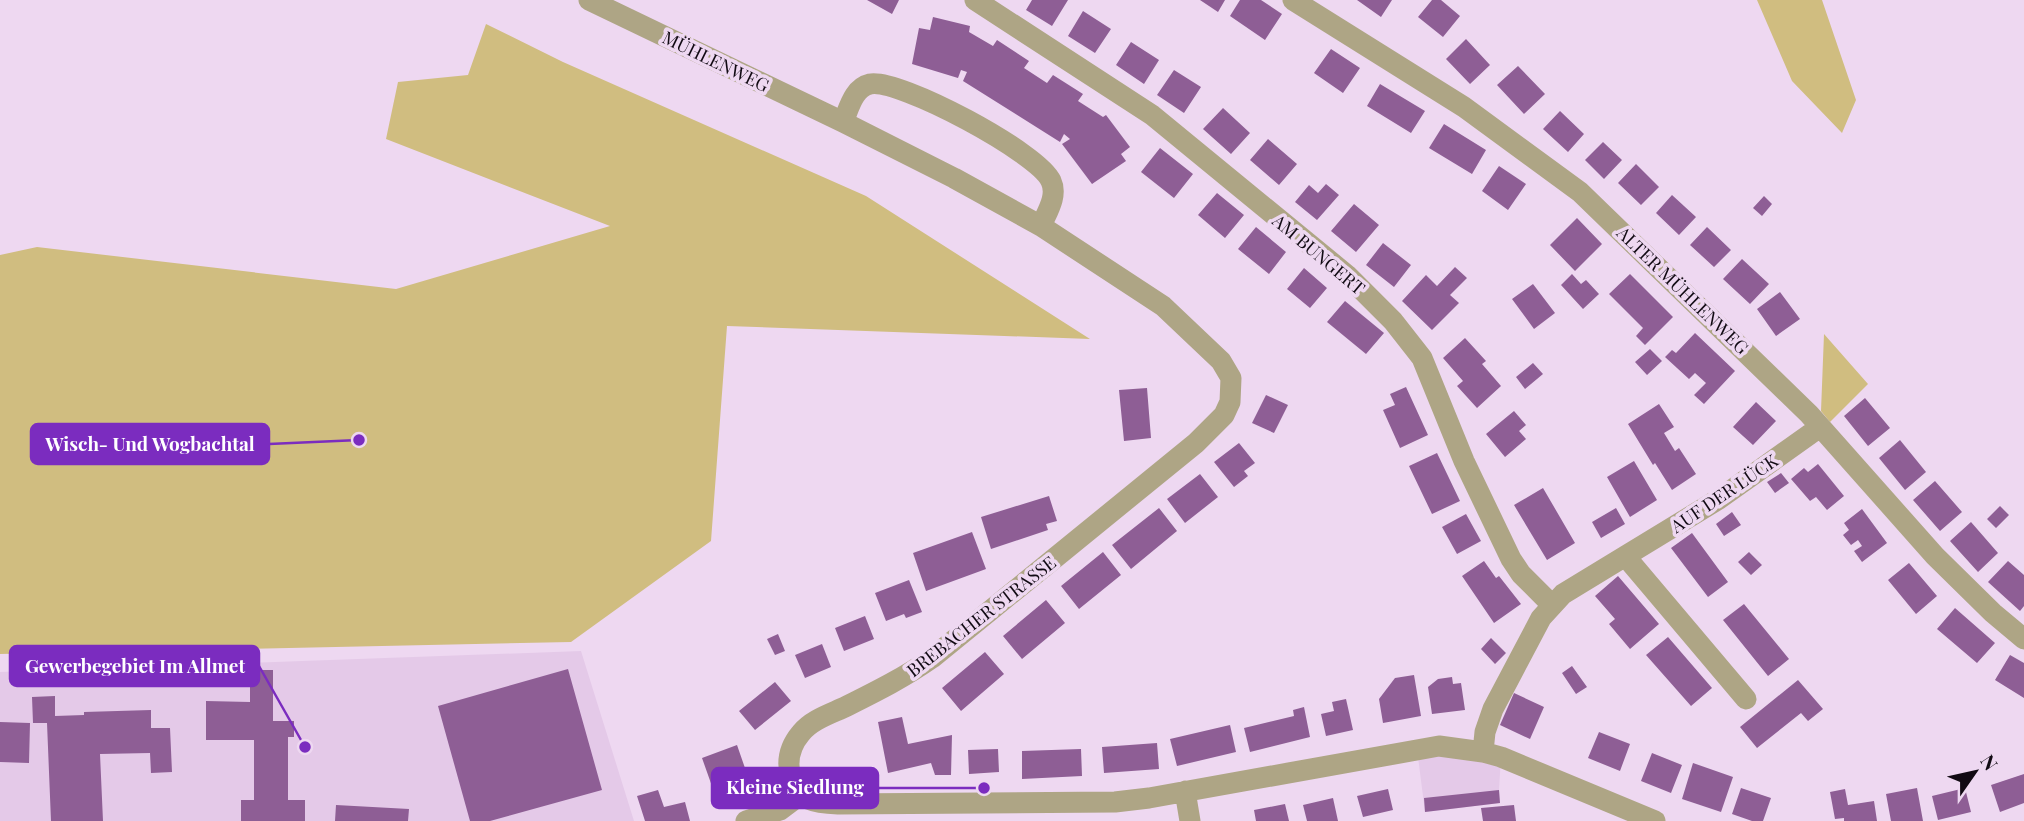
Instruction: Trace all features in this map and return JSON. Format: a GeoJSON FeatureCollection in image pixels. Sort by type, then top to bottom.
{"type":"FeatureCollection","features":[{"type":"Feature","properties":{"kind":"street","name":"MÜHLENWEG"},"geometry":{"type":"LineString","coordinates":[[589,0],[843,122]]}},
{"type":"Feature","properties":{"kind":"street","name":"AM BUNGERT"},"geometry":{"type":"LineString","coordinates":[[975,0],[1152,115],[1347,275],[1377,304],[1414,346],[1430,373],[1464,461],[1511,559],[1521,574],[1552,604]]}},
{"type":"Feature","properties":{"kind":"street","name":"ALTER MÜHLENWEG"},"geometry":{"type":"LineString","coordinates":[[1293,0],[1464,107],[1580,192],[1820,427],[1935,556],[2024,639]]}},
{"type":"Feature","properties":{"kind":"street"},"geometry":{"type":"LineString","coordinates":[[843,122],[856,93],[868,84],[882,84],[955,112],[1025,156],[1046,173],[1051,180],[1054,195],[1041,226]]}},
{"type":"Feature","properties":{"kind":"street","name":"BREBACHER STRASSE"},"geometry":{"type":"LineString","coordinates":[[800,795],[794,788],[788,758],[802,732],[815,722],[914,671],[951,644],[1214,427],[1230,402],[1232,389],[1228,370],[1163,306],[1041,226],[843,122]]}},
{"type":"Feature","properties":{"kind":"street","name":"AUF DER LÜCK"},"geometry":{"type":"LineString","coordinates":[[1483,751],[1485,732],[1493,709],[1541,618],[1552,604],[1563,594],[1719,499],[1820,427]]}},
{"type":"Feature","properties":{"kind":"street"},"geometry":{"type":"LineString","coordinates":[[1626,557],[1745,699]]}},
{"type":"Feature","properties":{"kind":"street"},"geometry":{"type":"LineString","coordinates":[[746,821],[780,810],[800,795],[811,801],[852,812],[1115,802],[1439,746],[1483,751],[1518,763],[1655,821]]}},
{"type":"Feature","properties":{"kind":"street"},"geometry":{"type":"LineString","coordinates":[[1185,791],[1190,821]]}},
{"type":"Feature","properties":{"kind":"shaded area"},"geometry":{"type":"Polygon","coordinates":[[[1757,0],[1822,0],[1856,100],[1842,133],[1792,81],[1757,0]]]}},
{"type":"Feature","properties":{"kind":"shaded area"},"geometry":{"type":"Polygon","coordinates":[[[486,24],[563,62],[866,196],[1090,339],[727,326],[711,541],[571,642],[0,654],[0,255],[37,247],[396,289],[610,226],[386,139],[398,82],[468,75],[486,24]]]}},
{"type":"Feature","properties":{"kind":"shaded area"},"geometry":{"type":"Polygon","coordinates":[[[1824,334],[1868,384],[1830,422],[1821,411],[1824,334]]]}},
{"type":"Feature","properties":{"kind":"shaded area"},"geometry":{"type":"Polygon","coordinates":[[[581,651],[634,821],[0,821],[0,672],[581,651]]]}},
{"type":"Feature","properties":{"kind":"shaded area"},"geometry":{"type":"Polygon","coordinates":[[[1417,749],[1501,757],[1500,803],[1425,812],[1417,749]]]}},
{"type":"Feature","properties":{"kind":"building"},"geometry":{"type":"Polygon","coordinates":[[[867,0],[899,0],[892,14],[867,0]]]}},
{"type":"Feature","properties":{"kind":"building"},"geometry":{"type":"Polygon","coordinates":[[[1032,0],[1068,0],[1052,26],[1026,10],[1032,0]]]}},
{"type":"Feature","properties":{"kind":"building"},"geometry":{"type":"Polygon","coordinates":[[[1200,0],[1225,0],[1218,12],[1200,0]]]}},
{"type":"Feature","properties":{"kind":"building"},"geometry":{"type":"Polygon","coordinates":[[[1240,0],[1261,0],[1282,14],[1265,40],[1230,16],[1240,0]]]}},
{"type":"Feature","properties":{"kind":"building"},"geometry":{"type":"Polygon","coordinates":[[[1357,0],[1392,0],[1381,17],[1357,0]]]}},
{"type":"Feature","properties":{"kind":"building"},"geometry":{"type":"Polygon","coordinates":[[[1432,0],[1441,0],[1460,16],[1443,37],[1418,17],[1432,0]]]}},
{"type":"Feature","properties":{"kind":"building"},"geometry":{"type":"Polygon","coordinates":[[[1083,11],[1111,29],[1095,53],[1068,36],[1083,11]]]}},
{"type":"Feature","properties":{"kind":"building"},"geometry":{"type":"Polygon","coordinates":[[[933,17],[970,26],[969,32],[993,46],[997,40],[1029,61],[1024,68],[1047,83],[1053,75],[1083,94],[1078,101],[1103,117],[1106,115],[1130,147],[1121,154],[1126,161],[1092,184],[1062,144],[1070,139],[1064,134],[1060,142],[963,81],[967,72],[961,70],[958,78],[912,64],[919,28],[930,30],[933,17]]]}},
{"type":"Feature","properties":{"kind":"building"},"geometry":{"type":"Polygon","coordinates":[[[1466,39],[1490,65],[1470,84],[1446,59],[1466,39]]]}},
{"type":"Feature","properties":{"kind":"building"},"geometry":{"type":"Polygon","coordinates":[[[1131,42],[1159,60],[1144,84],[1116,65],[1131,42]]]}},
{"type":"Feature","properties":{"kind":"building"},"geometry":{"type":"Polygon","coordinates":[[[1331,49],[1360,68],[1343,93],[1314,73],[1331,49]]]}},
{"type":"Feature","properties":{"kind":"building"},"geometry":{"type":"Polygon","coordinates":[[[1518,66],[1545,94],[1524,114],[1497,85],[1518,66]]]}},
{"type":"Feature","properties":{"kind":"building"},"geometry":{"type":"Polygon","coordinates":[[[1174,70],[1201,87],[1184,113],[1157,95],[1174,70]]]}},
{"type":"Feature","properties":{"kind":"building"},"geometry":{"type":"Polygon","coordinates":[[[1380,84],[1425,111],[1411,133],[1367,106],[1380,84]]]}},
{"type":"Feature","properties":{"kind":"building"},"geometry":{"type":"Polygon","coordinates":[[[1223,108],[1250,133],[1231,154],[1203,129],[1223,108]]]}},
{"type":"Feature","properties":{"kind":"building"},"geometry":{"type":"Polygon","coordinates":[[[1560,111],[1584,134],[1568,152],[1543,129],[1560,111]]]}},
{"type":"Feature","properties":{"kind":"building"},"geometry":{"type":"Polygon","coordinates":[[[1444,124],[1486,150],[1472,174],[1429,148],[1444,124]]]}},
{"type":"Feature","properties":{"kind":"building"},"geometry":{"type":"Polygon","coordinates":[[[1268,139],[1297,164],[1279,185],[1250,160],[1268,139]]]}},
{"type":"Feature","properties":{"kind":"building"},"geometry":{"type":"Polygon","coordinates":[[[1603,142],[1622,160],[1604,179],[1585,160],[1603,142]]]}},
{"type":"Feature","properties":{"kind":"building"},"geometry":{"type":"Polygon","coordinates":[[[1160,148],[1193,174],[1174,198],[1141,172],[1160,148]]]}},
{"type":"Feature","properties":{"kind":"building"},"geometry":{"type":"Polygon","coordinates":[[[1636,164],[1659,187],[1641,205],[1618,183],[1636,164]]]}},
{"type":"Feature","properties":{"kind":"building"},"geometry":{"type":"Polygon","coordinates":[[[1499,166],[1526,184],[1508,210],[1482,191],[1499,166]]]}},
{"type":"Feature","properties":{"kind":"building"},"geometry":{"type":"Polygon","coordinates":[[[1326,184],[1339,195],[1317,220],[1295,202],[1309,185],[1318,193],[1326,184]]]}},
{"type":"Feature","properties":{"kind":"building"},"geometry":{"type":"Polygon","coordinates":[[[1217,193],[1244,215],[1225,238],[1198,215],[1217,193]]]}},
{"type":"Feature","properties":{"kind":"building"},"geometry":{"type":"Polygon","coordinates":[[[1672,195],[1696,217],[1679,235],[1656,213],[1672,195]]]}},
{"type":"Feature","properties":{"kind":"building"},"geometry":{"type":"Polygon","coordinates":[[[1764,196],[1772,204],[1762,216],[1753,208],[1764,196]]]}},
{"type":"Feature","properties":{"kind":"building"},"geometry":{"type":"Polygon","coordinates":[[[1354,204],[1379,225],[1356,252],[1331,231],[1354,204]]]}},
{"type":"Feature","properties":{"kind":"building"},"geometry":{"type":"Polygon","coordinates":[[[1577,218],[1602,244],[1575,271],[1550,245],[1577,218]]]}},
{"type":"Feature","properties":{"kind":"building"},"geometry":{"type":"Polygon","coordinates":[[[1256,227],[1286,252],[1269,274],[1238,249],[1256,227]]]}},
{"type":"Feature","properties":{"kind":"building"},"geometry":{"type":"Polygon","coordinates":[[[1707,227],[1731,250],[1714,267],[1690,245],[1707,227]]]}},
{"type":"Feature","properties":{"kind":"building"},"geometry":{"type":"Polygon","coordinates":[[[1383,243],[1411,265],[1394,287],[1366,265],[1383,243]]]}},
{"type":"Feature","properties":{"kind":"building"},"geometry":{"type":"Polygon","coordinates":[[[1742,259],[1769,284],[1750,304],[1723,279],[1742,259]]]}},
{"type":"Feature","properties":{"kind":"building"},"geometry":{"type":"Polygon","coordinates":[[[1455,267],[1467,278],[1450,295],[1459,303],[1432,330],[1402,301],[1426,275],[1437,286],[1455,267]]]}},
{"type":"Feature","properties":{"kind":"building"},"geometry":{"type":"Polygon","coordinates":[[[1304,268],[1327,288],[1310,308],[1287,289],[1304,268]]]}},
{"type":"Feature","properties":{"kind":"building"},"geometry":{"type":"Polygon","coordinates":[[[1572,274],[1581,284],[1586,280],[1599,294],[1583,309],[1561,285],[1572,274]]]}},
{"type":"Feature","properties":{"kind":"building"},"geometry":{"type":"Polygon","coordinates":[[[1630,274],[1673,317],[1645,345],[1636,336],[1643,328],[1609,294],[1630,274]]]}},
{"type":"Feature","properties":{"kind":"building"},"geometry":{"type":"Polygon","coordinates":[[[1533,284],[1555,313],[1534,329],[1512,299],[1533,284]]]}},
{"type":"Feature","properties":{"kind":"building"},"geometry":{"type":"Polygon","coordinates":[[[1780,292],[1800,319],[1776,336],[1757,309],[1780,292]]]}},
{"type":"Feature","properties":{"kind":"building"},"geometry":{"type":"Polygon","coordinates":[[[1345,301],[1384,333],[1366,354],[1327,322],[1345,301]]]}},
{"type":"Feature","properties":{"kind":"building"},"geometry":{"type":"Polygon","coordinates":[[[1695,333],[1735,371],[1704,404],[1694,395],[1706,383],[1695,373],[1689,379],[1665,357],[1672,350],[1676,353],[1695,333]]]}},
{"type":"Feature","properties":{"kind":"building"},"geometry":{"type":"Polygon","coordinates":[[[1465,338],[1486,361],[1482,364],[1501,386],[1477,408],[1457,386],[1463,381],[1443,358],[1465,338]]]}},
{"type":"Feature","properties":{"kind":"building"},"geometry":{"type":"Polygon","coordinates":[[[1650,349],[1662,361],[1647,375],[1635,362],[1650,349]]]}},
{"type":"Feature","properties":{"kind":"building"},"geometry":{"type":"Polygon","coordinates":[[[1533,363],[1543,374],[1525,389],[1516,377],[1533,363]]]}},
{"type":"Feature","properties":{"kind":"building"},"geometry":{"type":"Polygon","coordinates":[[[1406,387],[1428,435],[1400,448],[1383,410],[1395,405],[1390,394],[1406,387]]]}},
{"type":"Feature","properties":{"kind":"building"},"geometry":{"type":"Polygon","coordinates":[[[1147,388],[1151,438],[1124,441],[1119,390],[1147,388]]]}},
{"type":"Feature","properties":{"kind":"building"},"geometry":{"type":"Polygon","coordinates":[[[1266,395],[1288,405],[1274,433],[1252,423],[1266,395]]]}},
{"type":"Feature","properties":{"kind":"building"},"geometry":{"type":"Polygon","coordinates":[[[1865,398],[1890,428],[1868,446],[1844,416],[1865,398]]]}},
{"type":"Feature","properties":{"kind":"building"},"geometry":{"type":"Polygon","coordinates":[[[1756,402],[1776,421],[1753,445],[1733,427],[1756,402]]]}},
{"type":"Feature","properties":{"kind":"building"},"geometry":{"type":"Polygon","coordinates":[[[1659,404],[1674,427],[1664,433],[1675,451],[1679,448],[1696,474],[1672,490],[1628,424],[1659,404]]]}},
{"type":"Feature","properties":{"kind":"building"},"geometry":{"type":"Polygon","coordinates":[[[1514,411],[1526,425],[1519,431],[1526,439],[1505,457],[1486,434],[1514,411]]]}},
{"type":"Feature","properties":{"kind":"building"},"geometry":{"type":"Polygon","coordinates":[[[1900,440],[1926,472],[1905,490],[1879,458],[1900,440]]]}},
{"type":"Feature","properties":{"kind":"building"},"geometry":{"type":"Polygon","coordinates":[[[1239,443],[1255,463],[1244,471],[1248,476],[1234,487],[1214,462],[1239,443]]]}},
{"type":"Feature","properties":{"kind":"building"},"geometry":{"type":"Polygon","coordinates":[[[1437,453],[1460,501],[1432,514],[1409,466],[1437,453]]]}},
{"type":"Feature","properties":{"kind":"building"},"geometry":{"type":"Polygon","coordinates":[[[1634,461],[1657,500],[1630,517],[1607,477],[1634,461]]]}},
{"type":"Feature","properties":{"kind":"building"},"geometry":{"type":"Polygon","coordinates":[[[1818,464],[1844,496],[1827,510],[1816,497],[1810,501],[1791,479],[1804,468],[1808,472],[1818,464]]]}},
{"type":"Feature","properties":{"kind":"building"},"geometry":{"type":"Polygon","coordinates":[[[1781,473],[1789,483],[1775,493],[1767,482],[1781,473]]]}},
{"type":"Feature","properties":{"kind":"building"},"geometry":{"type":"Polygon","coordinates":[[[1200,474],[1218,497],[1185,523],[1167,499],[1200,474]]]}},
{"type":"Feature","properties":{"kind":"building"},"geometry":{"type":"Polygon","coordinates":[[[1935,481],[1962,512],[1940,531],[1913,500],[1935,481]]]}},
{"type":"Feature","properties":{"kind":"building"},"geometry":{"type":"Polygon","coordinates":[[[1543,488],[1575,543],[1547,560],[1514,505],[1543,488]]]}},
{"type":"Feature","properties":{"kind":"building"},"geometry":{"type":"Polygon","coordinates":[[[1049,496],[1057,521],[1046,524],[1048,530],[991,549],[981,517],[1049,496]]]}},
{"type":"Feature","properties":{"kind":"building"},"geometry":{"type":"Polygon","coordinates":[[[2000,506],[2009,515],[1996,528],[1987,519],[2000,506]]]}},
{"type":"Feature","properties":{"kind":"building"},"geometry":{"type":"Polygon","coordinates":[[[1159,508],[1177,531],[1131,569],[1112,545],[1159,508]]]}},
{"type":"Feature","properties":{"kind":"building"},"geometry":{"type":"Polygon","coordinates":[[[1616,508],[1625,524],[1601,538],[1592,522],[1616,508]]]}},
{"type":"Feature","properties":{"kind":"building"},"geometry":{"type":"Polygon","coordinates":[[[1862,509],[1887,543],[1862,562],[1854,551],[1862,546],[1858,540],[1851,545],[1843,535],[1849,530],[1844,523],[1862,509]]]}},
{"type":"Feature","properties":{"kind":"building"},"geometry":{"type":"Polygon","coordinates":[[[1732,512],[1741,525],[1724,536],[1716,524],[1732,512]]]}},
{"type":"Feature","properties":{"kind":"building"},"geometry":{"type":"Polygon","coordinates":[[[1466,514],[1481,541],[1457,554],[1442,527],[1466,514]]]}},
{"type":"Feature","properties":{"kind":"building"},"geometry":{"type":"Polygon","coordinates":[[[1971,522],[1998,553],[1978,572],[1950,541],[1971,522]]]}},
{"type":"Feature","properties":{"kind":"building"},"geometry":{"type":"Polygon","coordinates":[[[972,532],[986,569],[926,591],[913,553],[972,532]]]}},
{"type":"Feature","properties":{"kind":"building"},"geometry":{"type":"Polygon","coordinates":[[[1692,533],[1728,582],[1708,597],[1671,548],[1692,533]]]}},
{"type":"Feature","properties":{"kind":"building"},"geometry":{"type":"Polygon","coordinates":[[[1103,552],[1121,575],[1079,609],[1061,586],[1103,552]]]}},
{"type":"Feature","properties":{"kind":"building"},"geometry":{"type":"Polygon","coordinates":[[[1749,552],[1762,565],[1751,575],[1738,562],[1749,552]]]}},
{"type":"Feature","properties":{"kind":"building"},"geometry":{"type":"Polygon","coordinates":[[[1484,561],[1521,604],[1494,623],[1462,576],[1484,561]]]}},
{"type":"Feature","properties":{"kind":"building"},"geometry":{"type":"Polygon","coordinates":[[[2008,561],[2024,575],[2024,606],[2020,611],[1988,582],[2008,561]]]}},
{"type":"Feature","properties":{"kind":"building"},"geometry":{"type":"Polygon","coordinates":[[[1909,563],[1937,596],[1916,614],[1888,580],[1909,563]]]}},
{"type":"Feature","properties":{"kind":"building"},"geometry":{"type":"Polygon","coordinates":[[[1618,576],[1659,624],[1630,649],[1609,624],[1615,619],[1595,596],[1618,576]]]}},
{"type":"Feature","properties":{"kind":"building"},"geometry":{"type":"Polygon","coordinates":[[[909,580],[922,612],[906,618],[904,614],[886,621],[875,593],[909,580]]]}},
{"type":"Feature","properties":{"kind":"building"},"geometry":{"type":"Polygon","coordinates":[[[1046,600],[1065,623],[1022,659],[1003,636],[1046,600]]]}},
{"type":"Feature","properties":{"kind":"building"},"geometry":{"type":"Polygon","coordinates":[[[1744,604],[1789,659],[1768,676],[1723,620],[1744,604]]]}},
{"type":"Feature","properties":{"kind":"building"},"geometry":{"type":"Polygon","coordinates":[[[1955,608],[1995,643],[1977,663],[1937,629],[1955,608]]]}},
{"type":"Feature","properties":{"kind":"building"},"geometry":{"type":"Polygon","coordinates":[[[865,616],[874,639],[844,651],[835,628],[865,616]]]}},
{"type":"Feature","properties":{"kind":"building"},"geometry":{"type":"Polygon","coordinates":[[[778,634],[785,651],[775,655],[767,639],[778,634]]]}},
{"type":"Feature","properties":{"kind":"building"},"geometry":{"type":"Polygon","coordinates":[[[1668,637],[1712,688],[1691,706],[1646,655],[1668,637]]]}},
{"type":"Feature","properties":{"kind":"building"},"geometry":{"type":"Polygon","coordinates":[[[1491,638],[1506,653],[1495,664],[1481,649],[1491,638]]]}},
{"type":"Feature","properties":{"kind":"building"},"geometry":{"type":"Polygon","coordinates":[[[822,644],[831,667],[805,678],[795,655],[822,644]]]}},
{"type":"Feature","properties":{"kind":"building"},"geometry":{"type":"Polygon","coordinates":[[[985,652],[1004,674],[961,711],[942,688],[985,652]]]}},
{"type":"Feature","properties":{"kind":"building"},"geometry":{"type":"Polygon","coordinates":[[[2010,655],[2024,663],[2024,698],[1995,680],[2010,655]]]}},
{"type":"Feature","properties":{"kind":"building"},"geometry":{"type":"Polygon","coordinates":[[[1572,666],[1587,687],[1576,694],[1562,673],[1572,666]]]}},
{"type":"Feature","properties":{"kind":"building"},"geometry":{"type":"Polygon","coordinates":[[[568,669],[602,790],[490,821],[470,821],[438,706],[568,669]]]}},
{"type":"Feature","properties":{"kind":"building"},"geometry":{"type":"Polygon","coordinates":[[[250,670],[273,670],[273,721],[294,721],[294,737],[288,737],[288,800],[305,800],[305,821],[241,821],[241,800],[254,800],[254,740],[206,740],[206,701],[250,702],[250,670]]]}},
{"type":"Feature","properties":{"kind":"building"},"geometry":{"type":"Polygon","coordinates":[[[1414,675],[1421,716],[1383,723],[1379,699],[1395,678],[1414,675]]]}},
{"type":"Feature","properties":{"kind":"building"},"geometry":{"type":"Polygon","coordinates":[[[1452,677],[1453,684],[1461,683],[1465,710],[1432,714],[1428,687],[1438,679],[1452,677]]]}},
{"type":"Feature","properties":{"kind":"building"},"geometry":{"type":"Polygon","coordinates":[[[1798,680],[1823,709],[1808,721],[1801,713],[1757,748],[1740,727],[1798,680]]]}},
{"type":"Feature","properties":{"kind":"building"},"geometry":{"type":"Polygon","coordinates":[[[775,682],[791,701],[755,730],[739,711],[775,682]]]}},
{"type":"Feature","properties":{"kind":"building"},"geometry":{"type":"Polygon","coordinates":[[[1514,693],[1544,707],[1530,739],[1500,725],[1514,693]]]}},
{"type":"Feature","properties":{"kind":"building"},"geometry":{"type":"Polygon","coordinates":[[[55,696],[55,716],[84,715],[84,712],[151,710],[151,728],[170,728],[172,772],[151,773],[150,753],[100,754],[103,821],[51,821],[47,723],[33,723],[32,697],[55,696]]]}},
{"type":"Feature","properties":{"kind":"building"},"geometry":{"type":"Polygon","coordinates":[[[1346,699],[1353,730],[1326,736],[1321,714],[1334,711],[1332,702],[1346,699]]]}},
{"type":"Feature","properties":{"kind":"building"},"geometry":{"type":"Polygon","coordinates":[[[1304,707],[1310,737],[1250,752],[1244,728],[1294,716],[1293,710],[1304,707]]]}},
{"type":"Feature","properties":{"kind":"building"},"geometry":{"type":"Polygon","coordinates":[[[902,717],[908,744],[952,735],[951,775],[935,775],[931,763],[888,773],[878,722],[902,717]]]}},
{"type":"Feature","properties":{"kind":"building"},"geometry":{"type":"Polygon","coordinates":[[[0,722],[30,723],[29,763],[0,762],[0,722]]]}},
{"type":"Feature","properties":{"kind":"building"},"geometry":{"type":"Polygon","coordinates":[[[1230,725],[1236,752],[1177,766],[1170,739],[1230,725]]]}},
{"type":"Feature","properties":{"kind":"building"},"geometry":{"type":"Polygon","coordinates":[[[1599,732],[1630,744],[1620,771],[1588,758],[1599,732]]]}},
{"type":"Feature","properties":{"kind":"building"},"geometry":{"type":"Polygon","coordinates":[[[1157,743],[1159,769],[1104,773],[1102,747],[1157,743]]]}},
{"type":"Feature","properties":{"kind":"building"},"geometry":{"type":"Polygon","coordinates":[[[737,745],[754,794],[730,802],[724,785],[713,789],[702,758],[737,745]]]}},
{"type":"Feature","properties":{"kind":"building"},"geometry":{"type":"Polygon","coordinates":[[[998,749],[999,772],[969,774],[968,750],[998,749]]]}},
{"type":"Feature","properties":{"kind":"building"},"geometry":{"type":"Polygon","coordinates":[[[1081,749],[1082,776],[1022,779],[1022,751],[1081,749]]]}},
{"type":"Feature","properties":{"kind":"building"},"geometry":{"type":"Polygon","coordinates":[[[1652,753],[1682,765],[1671,793],[1641,781],[1652,753]]]}},
{"type":"Feature","properties":{"kind":"building"},"geometry":{"type":"Polygon","coordinates":[[[1693,763],[1733,777],[1721,812],[1682,799],[1693,763]]]}},
{"type":"Feature","properties":{"kind":"building"},"geometry":{"type":"Polygon","coordinates":[[[2024,774],[2024,803],[2000,812],[1991,785],[2024,774]]]}},
{"type":"Feature","properties":{"kind":"building"},"geometry":{"type":"Polygon","coordinates":[[[1741,788],[1771,798],[1763,821],[1752,821],[1732,814],[1741,788]]]}},
{"type":"Feature","properties":{"kind":"building"},"geometry":{"type":"Polygon","coordinates":[[[1917,788],[1923,821],[1891,821],[1886,794],[1917,788]]]}},
{"type":"Feature","properties":{"kind":"building"},"geometry":{"type":"Polygon","coordinates":[[[1965,788],[1971,812],[1938,820],[1932,796],[1965,788]]]}},
{"type":"Feature","properties":{"kind":"building"},"geometry":{"type":"Polygon","coordinates":[[[1388,789],[1393,810],[1363,817],[1357,796],[1388,789]]]}},
{"type":"Feature","properties":{"kind":"building"},"geometry":{"type":"Polygon","coordinates":[[[1845,789],[1848,805],[1874,801],[1877,821],[1835,819],[1830,792],[1845,789]]]}},
{"type":"Feature","properties":{"kind":"building"},"geometry":{"type":"Polygon","coordinates":[[[658,790],[664,807],[685,802],[690,821],[645,821],[637,796],[658,790]]]}},
{"type":"Feature","properties":{"kind":"building"},"geometry":{"type":"Polygon","coordinates":[[[1499,790],[1500,803],[1425,812],[1424,798],[1499,790]]]}},
{"type":"Feature","properties":{"kind":"building"},"geometry":{"type":"Polygon","coordinates":[[[1333,798],[1338,821],[1307,821],[1303,805],[1333,798]]]}},
{"type":"Feature","properties":{"kind":"building"},"geometry":{"type":"Polygon","coordinates":[[[1285,804],[1289,821],[1256,821],[1254,810],[1285,804]]]}},
{"type":"Feature","properties":{"kind":"building"},"geometry":{"type":"Polygon","coordinates":[[[336,805],[409,809],[408,821],[335,821],[336,805]]]}},
{"type":"Feature","properties":{"kind":"building"},"geometry":{"type":"Polygon","coordinates":[[[1514,805],[1516,821],[1483,821],[1481,808],[1514,805]]]}},
{"type":"Feature","properties":{"kind":"place","name":"Wisch- Und Wogbachtal"},"geometry":{"type":"Point","coordinates":[359,440]}},
{"type":"Feature","properties":{"kind":"place","name":"Gewerbegebiet Im Allmet"},"geometry":{"type":"Point","coordinates":[305,747]}},
{"type":"Feature","properties":{"kind":"place","name":"Kleine Siedlung"},"geometry":{"type":"Point","coordinates":[984,788]}}]}
